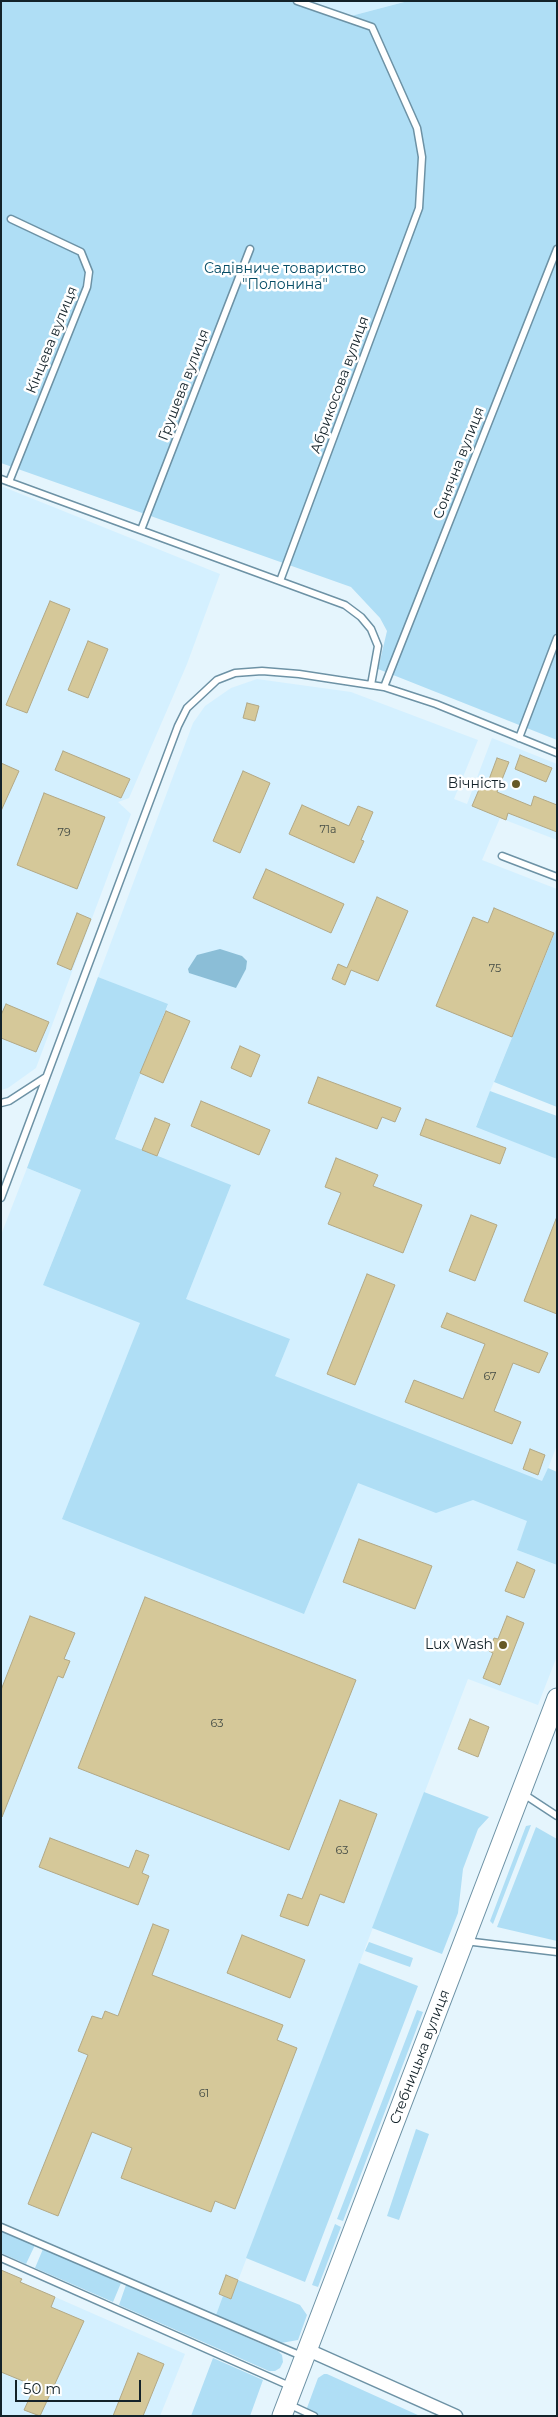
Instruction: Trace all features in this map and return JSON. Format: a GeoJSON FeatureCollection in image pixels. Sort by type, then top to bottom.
{"type":"FeatureCollection","features":[{"type":"Feature","properties":{"kind":"street","name":"Стебницька вулиця"},"geometry":{"type":"LineString","coordinates":[[288,2402],[557,1698]]}},
{"type":"Feature","properties":{"kind":"street"},"geometry":{"type":"LineString","coordinates":[[306,2354],[456,2416]]}},
{"type":"Feature","properties":{"kind":"lane","name":"Абрикосова вулиця"},"geometry":{"type":"LineString","coordinates":[[280,581],[418,208],[422,157],[418,128],[372,27],[296,1]]}},
{"type":"Feature","properties":{"kind":"lane","name":"Кінцева вулиця"},"geometry":{"type":"LineString","coordinates":[[9,482],[87,286],[90,272],[81,252],[10,219]]}},
{"type":"Feature","properties":{"kind":"lane","name":"Сонячна вулиця"},"geometry":{"type":"LineString","coordinates":[[384,688],[557,248]]}},
{"type":"Feature","properties":{"kind":"lane","name":"Грушева вулиця"},"geometry":{"type":"LineString","coordinates":[[141,530],[250,249]]}},
{"type":"Feature","properties":{"kind":"lane"},"geometry":{"type":"LineString","coordinates":[[1,479],[345,605],[361,617],[370,629],[378,646],[371,686]]}},
{"type":"Feature","properties":{"kind":"lane"},"geometry":{"type":"LineString","coordinates":[[520,736],[557,638]]}},
{"type":"Feature","properties":{"kind":"lane"},"geometry":{"type":"LineString","coordinates":[[1,1198],[178,726],[187,708],[218,680],[235,673],[262,671],[299,674],[384,688],[436,704],[520,736],[557,753]]}},
{"type":"Feature","properties":{"kind":"lane"},"geometry":{"type":"LineString","coordinates":[[502,856],[557,877]]}},
{"type":"Feature","properties":{"kind":"lane"},"geometry":{"type":"LineString","coordinates":[[1,1103],[9,1101],[46,1077]]}},
{"type":"Feature","properties":{"kind":"lane"},"geometry":{"type":"LineString","coordinates":[[521,1792],[557,1816]]}},
{"type":"Feature","properties":{"kind":"lane"},"geometry":{"type":"LineString","coordinates":[[464,1941],[557,1952]]}},
{"type":"Feature","properties":{"kind":"lane"},"geometry":{"type":"LineString","coordinates":[[1,2227],[306,2354]]}},
{"type":"Feature","properties":{"kind":"lane"},"geometry":{"type":"LineString","coordinates":[[1,2258],[314,2416]]}},
{"type":"Feature","properties":{"kind":"shaded area"},"geometry":{"type":"Polygon","coordinates":[[[309,1],[408,1],[351,16],[309,1]]]}},
{"type":"Feature","properties":{"kind":"shaded area"},"geometry":{"type":"Polygon","coordinates":[[[1,486],[220,574],[187,664],[129,798],[118,802],[131,814],[36,1068],[8,1088],[1,1090],[1,486]]]}},
{"type":"Feature","properties":{"kind":"shaded area"},"geometry":{"type":"Polygon","coordinates":[[[257,679],[351,692],[478,740],[454,799],[467,804],[492,738],[557,764],[557,840],[500,818],[482,860],[557,889],[557,927],[476,1126],[557,1159],[557,1445],[517,1550],[557,1565],[557,1656],[538,1705],[468,1679],[231,2299],[223,2297],[216,2315],[1,2222],[1,1235],[27,1168],[81,1190],[43,1285],[141,1150],[115,1139],[168,1005],[98,977],[193,723],[205,706],[231,688],[257,679]]]}},
{"type":"Feature","properties":{"kind":"shaded area"},"geometry":{"type":"Polygon","coordinates":[[[220,949],[242,956],[247,961],[246,969],[236,988],[189,973],[188,969],[197,955],[220,949]]]}},
{"type":"Feature","properties":{"kind":"shaded area"},"geometry":{"type":"Polygon","coordinates":[[[1,2270],[22,2279],[21,2282],[185,2354],[160,2416],[1,2416],[1,2270]]]}},
{"type":"Feature","properties":{"kind":"green space","name":"Садівниче товариство \"Полонина\""},"geometry":{"type":"Polygon","coordinates":[[[1,1],[309,1],[351,16],[408,1],[557,1],[557,740],[378,669],[387,631],[380,618],[351,587],[1,463],[1,1]]]}},
{"type":"Feature","properties":{"kind":"green space"},"geometry":{"type":"Polygon","coordinates":[[[557,927],[557,1107],[494,1082],[557,927]]]}},
{"type":"Feature","properties":{"kind":"green space"},"geometry":{"type":"Polygon","coordinates":[[[98,977],[168,1004],[115,1139],[231,1185],[186,1299],[290,1339],[275,1376],[542,1481],[548,1468],[557,1472],[557,1565],[517,1550],[527,1521],[473,1500],[436,1513],[358,1483],[304,1614],[62,1519],[140,1323],[43,1285],[81,1190],[27,1168],[98,977]]]}},
{"type":"Feature","properties":{"kind":"green space"},"geometry":{"type":"Polygon","coordinates":[[[490,1091],[557,1116],[557,1159],[476,1127],[490,1091]]]}},
{"type":"Feature","properties":{"kind":"green space"},"geometry":{"type":"Polygon","coordinates":[[[424,1792],[489,1817],[478,1829],[463,1869],[458,1913],[442,1954],[372,1928],[424,1792]]]}},
{"type":"Feature","properties":{"kind":"green space"},"geometry":{"type":"Polygon","coordinates":[[[531,1825],[493,1924],[490,1921],[526,1826],[531,1825]]]}},
{"type":"Feature","properties":{"kind":"green space"},"geometry":{"type":"Polygon","coordinates":[[[536,1827],[557,1839],[557,1941],[497,1927],[536,1827]]]}},
{"type":"Feature","properties":{"kind":"green space"},"geometry":{"type":"Polygon","coordinates":[[[369,1942],[413,1958],[410,1967],[365,1951],[369,1942]]]}},
{"type":"Feature","properties":{"kind":"green space"},"geometry":{"type":"Polygon","coordinates":[[[359,1963],[418,1986],[305,2282],[246,2258],[359,1963]]]}},
{"type":"Feature","properties":{"kind":"green space"},"geometry":{"type":"Polygon","coordinates":[[[417,2010],[423,2012],[343,2221],[337,2219],[417,2010]]]}},
{"type":"Feature","properties":{"kind":"green space"},"geometry":{"type":"Polygon","coordinates":[[[416,2129],[429,2134],[399,2220],[387,2216],[416,2129]]]}},
{"type":"Feature","properties":{"kind":"green space"},"geometry":{"type":"Polygon","coordinates":[[[335,2224],[341,2227],[318,2287],[312,2285],[335,2224]]]}},
{"type":"Feature","properties":{"kind":"green space"},"geometry":{"type":"Polygon","coordinates":[[[1,2231],[35,2245],[26,2264],[1,2253],[1,2231]]]}},
{"type":"Feature","properties":{"kind":"green space"},"geometry":{"type":"Polygon","coordinates":[[[43,2249],[121,2283],[113,2302],[35,2268],[43,2249]]]}},
{"type":"Feature","properties":{"kind":"green space"},"geometry":{"type":"Polygon","coordinates":[[[238,2280],[300,2305],[307,2315],[298,2340],[281,2343],[216,2315],[223,2296],[231,2299],[238,2280]]]}},
{"type":"Feature","properties":{"kind":"green space"},"geometry":{"type":"Polygon","coordinates":[[[126,2285],[278,2351],[282,2355],[283,2362],[280,2368],[275,2371],[269,2371],[119,2305],[126,2285]]]}},
{"type":"Feature","properties":{"kind":"green space"},"geometry":{"type":"Polygon","coordinates":[[[213,2358],[263,2380],[250,2416],[191,2416],[213,2358]]]}},
{"type":"Feature","properties":{"kind":"green space"},"geometry":{"type":"Polygon","coordinates":[[[324,2374],[420,2416],[304,2416],[318,2378],[324,2374]]]}},
{"type":"Feature","properties":{"kind":"building"},"geometry":{"type":"Polygon","coordinates":[[[50,601],[70,609],[27,713],[6,705],[50,601]]]}},
{"type":"Feature","properties":{"kind":"building"},"geometry":{"type":"Polygon","coordinates":[[[88,641],[108,649],[88,698],[68,690],[88,641]]]}},
{"type":"Feature","properties":{"kind":"building"},"geometry":{"type":"Polygon","coordinates":[[[247,703],[259,706],[255,721],[243,718],[247,703]]]}},
{"type":"Feature","properties":{"kind":"building"},"geometry":{"type":"Polygon","coordinates":[[[63,751],[130,779],[121,798],[55,770],[63,751]]]}},
{"type":"Feature","properties":{"kind":"building"},"geometry":{"type":"Polygon","coordinates":[[[520,755],[552,768],[546,782],[515,769],[520,755]]]}},
{"type":"Feature","properties":{"kind":"building"},"geometry":{"type":"Polygon","coordinates":[[[497,758],[509,762],[497,792],[531,806],[534,796],[557,805],[557,832],[508,813],[506,820],[472,806],[483,780],[488,782],[497,758]]]}},
{"type":"Feature","properties":{"kind":"building"},"geometry":{"type":"Polygon","coordinates":[[[1,763],[19,771],[1,811],[1,763]]]}},
{"type":"Feature","properties":{"kind":"building"},"geometry":{"type":"Polygon","coordinates":[[[243,771],[270,783],[240,853],[213,841],[243,771]]]}},
{"type":"Feature","properties":{"kind":"building"},"geometry":{"type":"Polygon","coordinates":[[[44,793],[105,817],[77,889],[17,865],[44,793]]]}},
{"type":"Feature","properties":{"kind":"building"},"geometry":{"type":"Polygon","coordinates":[[[302,805],[349,826],[358,806],[373,812],[361,840],[364,841],[354,863],[289,834],[302,805]]]}},
{"type":"Feature","properties":{"kind":"building"},"geometry":{"type":"Polygon","coordinates":[[[266,869],[344,904],[331,933],[253,898],[266,869]]]}},
{"type":"Feature","properties":{"kind":"building"},"geometry":{"type":"Polygon","coordinates":[[[377,897],[408,911],[378,981],[351,970],[345,985],[332,979],[338,964],[347,968],[377,897]]]}},
{"type":"Feature","properties":{"kind":"building"},"geometry":{"type":"Polygon","coordinates":[[[494,908],[554,933],[512,1037],[436,1006],[473,917],[488,923],[494,908]]]}},
{"type":"Feature","properties":{"kind":"building"},"geometry":{"type":"Polygon","coordinates":[[[77,913],[91,919],[71,970],[57,964],[77,913]]]}},
{"type":"Feature","properties":{"kind":"building"},"geometry":{"type":"Polygon","coordinates":[[[6,1004],[49,1022],[36,1052],[1,1038],[1,1015],[6,1004]]]}},
{"type":"Feature","properties":{"kind":"building"},"geometry":{"type":"Polygon","coordinates":[[[166,1011],[190,1021],[163,1083],[140,1073],[166,1011]]]}},
{"type":"Feature","properties":{"kind":"building"},"geometry":{"type":"Polygon","coordinates":[[[240,1046],[260,1055],[251,1077],[231,1068],[240,1046]]]}},
{"type":"Feature","properties":{"kind":"building"},"geometry":{"type":"Polygon","coordinates":[[[318,1077],[401,1108],[395,1122],[382,1117],[377,1129],[308,1103],[318,1077]]]}},
{"type":"Feature","properties":{"kind":"building"},"geometry":{"type":"Polygon","coordinates":[[[201,1101],[270,1130],[259,1155],[191,1126],[201,1101]]]}},
{"type":"Feature","properties":{"kind":"building"},"geometry":{"type":"Polygon","coordinates":[[[155,1118],[170,1124],[157,1156],[142,1150],[155,1118]]]}},
{"type":"Feature","properties":{"kind":"building"},"geometry":{"type":"Polygon","coordinates":[[[426,1119],[506,1148],[500,1164],[420,1135],[426,1119]]]}},
{"type":"Feature","properties":{"kind":"building"},"geometry":{"type":"Polygon","coordinates":[[[336,1158],[378,1175],[373,1186],[422,1205],[403,1253],[328,1224],[341,1193],[325,1187],[336,1158]]]}},
{"type":"Feature","properties":{"kind":"building"},"geometry":{"type":"Polygon","coordinates":[[[471,1215],[497,1225],[475,1281],[449,1271],[471,1215]]]}},
{"type":"Feature","properties":{"kind":"building"},"geometry":{"type":"Polygon","coordinates":[[[557,1219],[557,1314],[524,1301],[557,1219]]]}},
{"type":"Feature","properties":{"kind":"building"},"geometry":{"type":"Polygon","coordinates":[[[367,1274],[395,1285],[355,1385],[327,1374],[367,1274]]]}},
{"type":"Feature","properties":{"kind":"building"},"geometry":{"type":"Polygon","coordinates":[[[447,1313],[548,1353],[539,1373],[513,1363],[494,1411],[521,1422],[512,1444],[405,1402],[414,1380],[463,1399],[485,1344],[441,1327],[447,1313]]]}},
{"type":"Feature","properties":{"kind":"building"},"geometry":{"type":"Polygon","coordinates":[[[530,1449],[545,1455],[538,1475],[523,1469],[530,1449]]]}},
{"type":"Feature","properties":{"kind":"building"},"geometry":{"type":"Polygon","coordinates":[[[359,1539],[432,1566],[415,1609],[343,1582],[359,1539]]]}},
{"type":"Feature","properties":{"kind":"building"},"geometry":{"type":"Polygon","coordinates":[[[517,1562],[535,1570],[524,1598],[505,1591],[517,1562]]]}},
{"type":"Feature","properties":{"kind":"building"},"geometry":{"type":"Polygon","coordinates":[[[145,1597],[356,1680],[289,1850],[78,1768],[145,1597]]]}},
{"type":"Feature","properties":{"kind":"building"},"geometry":{"type":"Polygon","coordinates":[[[30,1616],[75,1633],[64,1659],[70,1661],[63,1678],[58,1676],[2,1817],[1,1690],[30,1616]]]}},
{"type":"Feature","properties":{"kind":"building","name":"Lux Wash"},"geometry":{"type":"Polygon","coordinates":[[[507,1616],[524,1623],[500,1685],[483,1678],[493,1653],[489,1651],[494,1638],[498,1639],[507,1616]]]}},
{"type":"Feature","properties":{"kind":"building"},"geometry":{"type":"Polygon","coordinates":[[[470,1719],[489,1727],[478,1757],[458,1749],[470,1719]]]}},
{"type":"Feature","properties":{"kind":"building"},"geometry":{"type":"Polygon","coordinates":[[[340,1800],[377,1814],[344,1903],[320,1894],[308,1926],[280,1916],[288,1894],[302,1899],[340,1800]]]}},
{"type":"Feature","properties":{"kind":"building"},"geometry":{"type":"Polygon","coordinates":[[[50,1838],[129,1868],[136,1850],[149,1855],[142,1873],[149,1876],[138,1905],[39,1867],[50,1838]]]}},
{"type":"Feature","properties":{"kind":"building"},"geometry":{"type":"Polygon","coordinates":[[[153,1924],[169,1930],[152,1975],[283,2025],[277,2040],[297,2048],[235,2209],[215,2201],[211,2212],[121,2178],[132,2148],[92,2132],[58,2216],[28,2204],[88,2055],[78,2051],[92,2016],[102,2019],[105,2011],[118,2016],[153,1924]]]}},
{"type":"Feature","properties":{"kind":"building"},"geometry":{"type":"Polygon","coordinates":[[[242,1935],[305,1960],[290,1998],[227,1973],[242,1935]]]}},
{"type":"Feature","properties":{"kind":"building"},"geometry":{"type":"Polygon","coordinates":[[[1,2270],[22,2279],[20,2282],[55,2297],[51,2307],[84,2321],[40,2416],[24,2410],[35,2386],[1,2372],[1,2270]]]}},
{"type":"Feature","properties":{"kind":"building"},"geometry":{"type":"Polygon","coordinates":[[[226,2275],[238,2280],[231,2299],[219,2294],[226,2275]]]}},
{"type":"Feature","properties":{"kind":"building"},"geometry":{"type":"Polygon","coordinates":[[[138,2353],[164,2364],[143,2416],[113,2416],[138,2353]]]}},
{"type":"Feature","properties":{"kind":"place","name":"Вічність"},"geometry":{"type":"Point","coordinates":[516,784]}},
{"type":"Feature","properties":{"kind":"place","name":"Lux Wash"},"geometry":{"type":"Point","coordinates":[503,1645]}}]}
